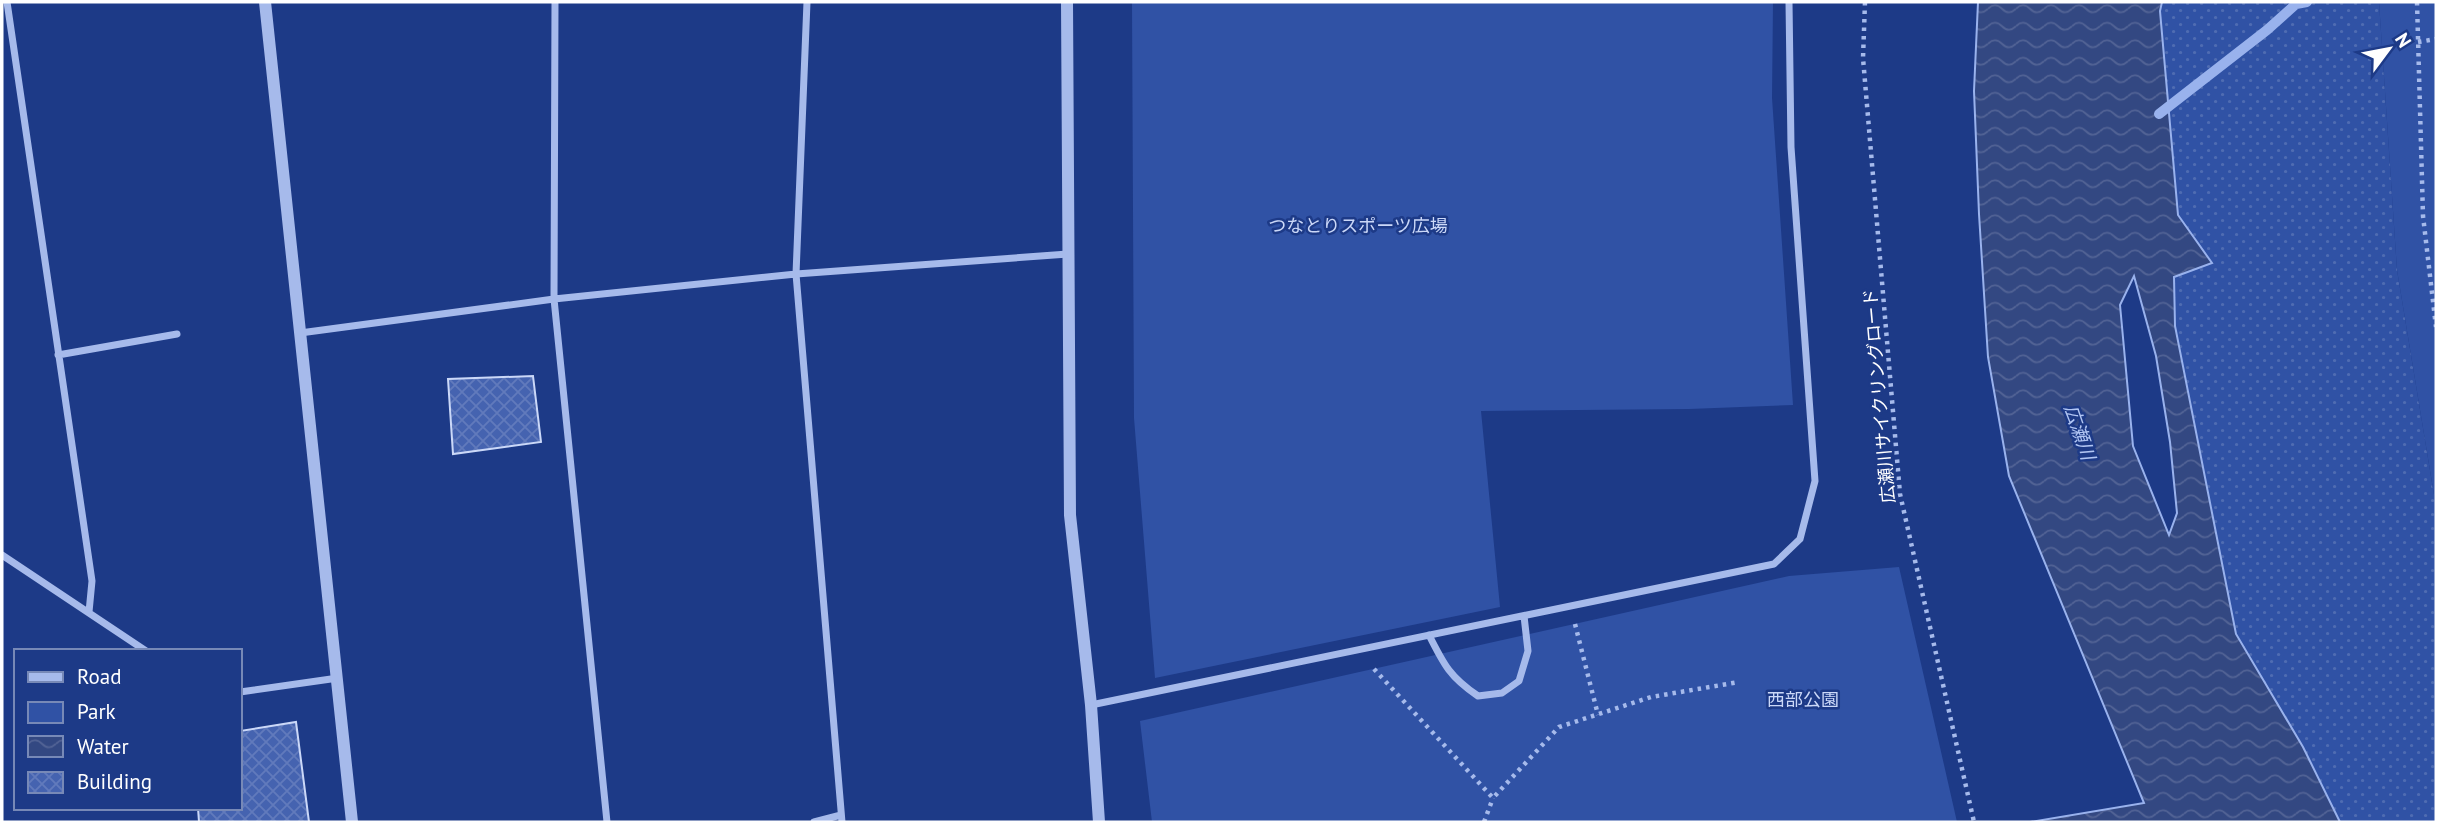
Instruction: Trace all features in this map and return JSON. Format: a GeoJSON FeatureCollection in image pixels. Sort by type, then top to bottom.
{"type":"FeatureCollection","features":[{"type":"Feature","properties":{"kind":"street"},"geometry":{"type":"LineString","coordinates":[[7,2],[92,581],[89,612]]}},
{"type":"Feature","properties":{"kind":"street"},"geometry":{"type":"LineString","coordinates":[[265,2],[352,822]]}},
{"type":"Feature","properties":{"kind":"street"},"geometry":{"type":"LineString","coordinates":[[555,2],[554,299],[607,822]]}},
{"type":"Feature","properties":{"kind":"street"},"geometry":{"type":"LineString","coordinates":[[807,2],[796,274],[842,819],[814,822]]}},
{"type":"Feature","properties":{"kind":"street"},"geometry":{"type":"LineString","coordinates":[[1067,2],[1070,515],[1091,705],[1099,822]]}},
{"type":"Feature","properties":{"kind":"street"},"geometry":{"type":"LineString","coordinates":[[1091,705],[1774,564],[1800,539],[1815,481],[1791,147],[1789,2]]}},
{"type":"Feature","properties":{"kind":"street"},"geometry":{"type":"LineString","coordinates":[[300,333],[554,299],[796,274],[1068,254]]}},
{"type":"Feature","properties":{"kind":"street"},"geometry":{"type":"LineString","coordinates":[[58,355],[177,334]]}},
{"type":"Feature","properties":{"kind":"street"},"geometry":{"type":"LineString","coordinates":[[2,555],[143,649]]}},
{"type":"Feature","properties":{"kind":"street"},"geometry":{"type":"LineString","coordinates":[[1429,635],[1444,665],[1457,682],[1478,696],[1502,693],[1519,681],[1528,651],[1524,616]]}},
{"type":"Feature","properties":{"kind":"street"},"geometry":{"type":"LineString","coordinates":[[242,691],[338,678]]}},
{"type":"Feature","properties":{"kind":"path","name":"広瀬川サイクリングロード"},"geometry":{"type":"LineString","coordinates":[[1865,2],[1863,58],[1900,494],[1974,822]]}},
{"type":"Feature","properties":{"kind":"path"},"geometry":{"type":"LineString","coordinates":[[2417,2],[2423,216],[2436,327]]}},
{"type":"Feature","properties":{"kind":"path"},"geometry":{"type":"LineString","coordinates":[[2418,42],[2436,39]]}},
{"type":"Feature","properties":{"kind":"path"},"geometry":{"type":"LineString","coordinates":[[1575,624],[1598,715]]}},
{"type":"Feature","properties":{"kind":"path"},"geometry":{"type":"LineString","coordinates":[[1374,669],[1493,799]]}},
{"type":"Feature","properties":{"kind":"path"},"geometry":{"type":"LineString","coordinates":[[1484,822],[1493,799],[1559,727],[1651,697],[1740,682]]}},
{"type":"Feature","properties":{"kind":"green space","name":"つなとりスポーツ広場"},"geometry":{"type":"Polygon","coordinates":[[[1132,2],[1773,2],[1772,98],[1793,405],[1481,411],[1500,607],[1155,678],[1134,418],[1132,2]]]}},
{"type":"Feature","properties":{"kind":"green space"},"geometry":{"type":"Polygon","coordinates":[[[2162,2],[2379,2],[2397,270],[2436,507],[2436,822],[2340,822],[2303,747],[2236,634],[2175,326],[2174,277],[2211,263],[2178,215],[2160,11],[2162,2]]]}},
{"type":"Feature","properties":{"kind":"green space"},"geometry":{"type":"Polygon","coordinates":[[[2379,2],[2436,2],[2436,507],[2397,270],[2379,2]]]}},
{"type":"Feature","properties":{"kind":"green space","name":"西部公園"},"geometry":{"type":"Polygon","coordinates":[[[1899,567],[1957,822],[1152,822],[1140,721],[1789,576],[1899,567]]]}},
{"type":"Feature","properties":{"kind":"water","name":"広瀬川"},"geometry":{"type":"Polygon","coordinates":[[[1978,2],[2162,2],[2160,11],[2178,215],[2212,263],[2174,277],[2175,326],[2236,634],[2303,747],[2340,822],[2030,822],[2144,803],[2009,476],[1988,357],[1974,91],[1978,2]],[[2134,276],[2120,305],[2133,446],[2169,535],[2177,513],[2170,442],[2156,356],[2134,276]]]}},
{"type":"Feature","properties":{"kind":"building"},"geometry":{"type":"Polygon","coordinates":[[[533,376],[541,442],[453,454],[448,379],[533,376]]]}},
{"type":"Feature","properties":{"kind":"building"},"geometry":{"type":"Polygon","coordinates":[[[296,722],[309,822],[199,822],[198,810],[242,810],[242,731],[296,722]]]}},
{"type":"Feature","properties":{"kind":"waterway"},"geometry":{"type":"LineString","coordinates":[[2159,114],[2267,30],[2296,4],[2307,2]]}}]}
